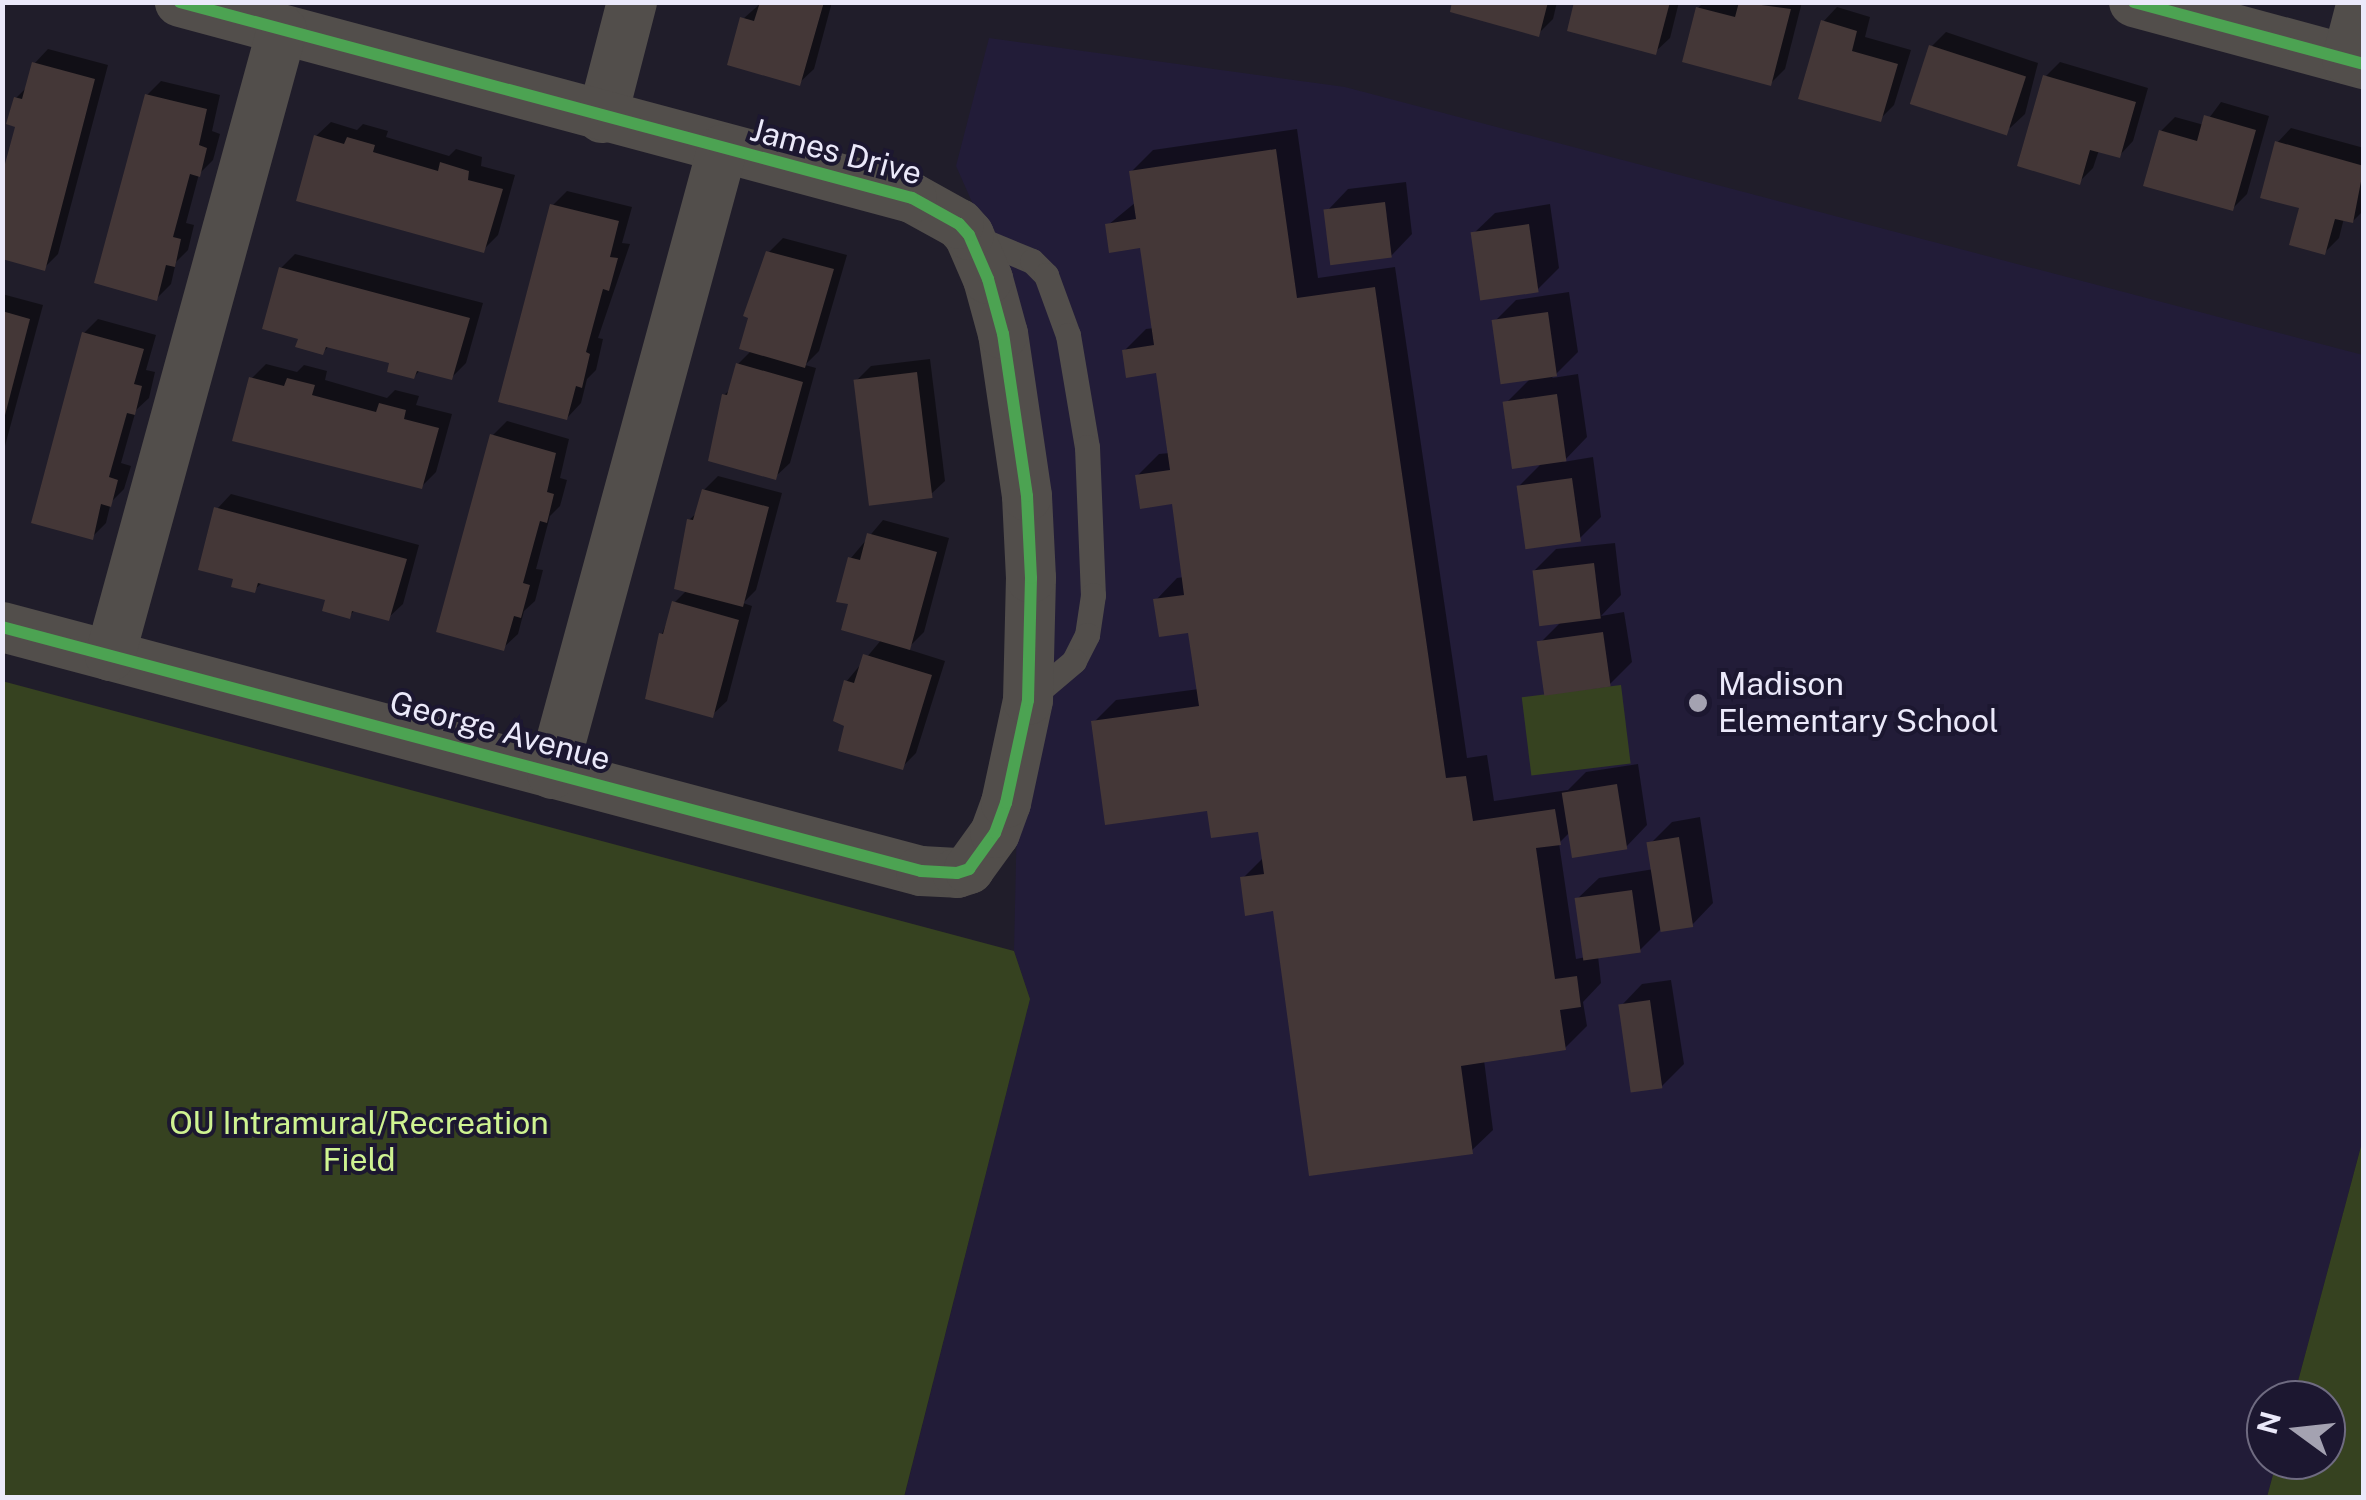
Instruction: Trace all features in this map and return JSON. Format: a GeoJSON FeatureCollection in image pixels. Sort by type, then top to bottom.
{"type":"FeatureCollection","features":[{"type":"Feature","properties":{"kind":"street","name":"James Drive"},"geometry":{"type":"LineString","coordinates":[[180,2],[912,198],[942,210],[969,235],[988,279],[1016,405],[1032,578],[1028,700],[1006,803],[983,851]]}},
{"type":"Feature","properties":{"kind":"street"},"geometry":{"type":"LineString","coordinates":[[602,118],[632,2]]}},
{"type":"Feature","properties":{"kind":"street"},"geometry":{"type":"LineString","coordinates":[[2134,2],[2355,62],[2362,2]]}},
{"type":"Feature","properties":{"kind":"street"},"geometry":{"type":"LineString","coordinates":[[110,656],[282,30]]}},
{"type":"Feature","properties":{"kind":"street"},"geometry":{"type":"LineString","coordinates":[[552,774],[722,150]]}},
{"type":"Feature","properties":{"kind":"street","name":"George Avenue"},"geometry":{"type":"LineString","coordinates":[[2,627],[921,870],[957,874],[969,869],[983,851]]}},
{"type":"Feature","properties":{"kind":"shaded area","name":"Madison Elementary School"},"geometry":{"type":"Polygon","coordinates":[[[989,38],[1345,87],[2363,355],[2363,1139],[2298,1380],[2246,1380],[2246,1480],[2272,1480],[2267,1497],[904,1498],[1030,999],[1014,951],[1017,816],[1003,272],[956,166],[989,38]]]}},
{"type":"Feature","properties":{"kind":"green space","name":"OU Intramural/Recreation Field"},"geometry":{"type":"Polygon","coordinates":[[[2,681],[1014,951],[1030,999],[904,1497],[3,1497],[2,681]]]}},
{"type":"Feature","properties":{"kind":"green space"},"geometry":{"type":"Polygon","coordinates":[[[1621,685],[1631,763],[1531,776],[1522,697],[1621,685]]]}},
{"type":"Feature","properties":{"kind":"green space"},"geometry":{"type":"Polygon","coordinates":[[[2363,1139],[2363,1497],[2267,1497],[2272,1480],[2346,1480],[2346,1380],[2298,1380],[2363,1139]]]}},
{"type":"Feature","properties":{"kind":"building"},"geometry":{"type":"Polygon","coordinates":[[[760,2],[824,2],[800,86],[727,65],[740,17],[754,21],[760,2]]]}},
{"type":"Feature","properties":{"kind":"building"},"geometry":{"type":"Polygon","coordinates":[[[1452,2],[1548,2],[1539,37],[1450,12],[1452,2]]]}},
{"type":"Feature","properties":{"kind":"building"},"geometry":{"type":"Polygon","coordinates":[[[1574,2],[1670,2],[1656,55],[1567,31],[1574,2]]]}},
{"type":"Feature","properties":{"kind":"building"},"geometry":{"type":"Polygon","coordinates":[[[1739,2],[1791,9],[1771,86],[1682,62],[1696,7],[1735,17],[1739,2]]]}},
{"type":"Feature","properties":{"kind":"building"},"geometry":{"type":"Polygon","coordinates":[[[1821,20],[1857,31],[1852,51],[1898,64],[1881,122],[1798,99],[1821,20]]]}},
{"type":"Feature","properties":{"kind":"building"},"geometry":{"type":"Polygon","coordinates":[[[1929,45],[2026,77],[2007,135],[1910,104],[1929,45]]]}},
{"type":"Feature","properties":{"kind":"building"},"geometry":{"type":"Polygon","coordinates":[[[32,62],[95,79],[45,271],[2,259],[2,175],[15,127],[6,124],[14,97],[22,99],[32,62]]]}},
{"type":"Feature","properties":{"kind":"building"},"geometry":{"type":"Polygon","coordinates":[[[2043,75],[2136,102],[2120,158],[2090,150],[2080,185],[2017,166],[2043,75]]]}},
{"type":"Feature","properties":{"kind":"building"},"geometry":{"type":"Polygon","coordinates":[[[145,94],[207,109],[199,145],[207,148],[200,177],[190,174],[173,237],[181,239],[175,267],[166,265],[157,301],[94,283],[145,94]]]}},
{"type":"Feature","properties":{"kind":"building"},"geometry":{"type":"Polygon","coordinates":[[[2204,115],[2256,130],[2233,211],[2143,186],[2159,130],[2197,141],[2204,115]]]}},
{"type":"Feature","properties":{"kind":"building"},"geometry":{"type":"Polygon","coordinates":[[[314,135],[344,144],[347,137],[375,145],[373,152],[438,171],[440,162],[469,171],[468,180],[503,189],[484,253],[296,201],[314,135]]]}},
{"type":"Feature","properties":{"kind":"building"},"geometry":{"type":"Polygon","coordinates":[[[2275,141],[2364,166],[2353,223],[2335,219],[2325,255],[2289,245],[2299,208],[2260,198],[2275,141]]]}},
{"type":"Feature","properties":{"kind":"building"},"geometry":{"type":"Polygon","coordinates":[[[1276,149],[1297,298],[1375,287],[1446,778],[1466,776],[1473,821],[1555,809],[1561,845],[1536,848],[1555,979],[1577,976],[1581,1007],[1560,1010],[1566,1050],[1461,1066],[1473,1154],[1309,1176],[1273,911],[1245,916],[1240,877],[1264,874],[1258,832],[1211,838],[1207,811],[1105,825],[1091,721],[1199,706],[1188,633],[1159,637],[1153,599],[1184,595],[1172,504],[1140,509],[1135,475],[1170,470],[1156,373],[1126,378],[1122,350],[1154,345],[1140,248],[1109,253],[1105,224],[1136,219],[1129,171],[1276,149]]]}},
{"type":"Feature","properties":{"kind":"building"},"geometry":{"type":"Polygon","coordinates":[[[1385,202],[1392,258],[1330,265],[1323,210],[1385,202]]]}},
{"type":"Feature","properties":{"kind":"building"},"geometry":{"type":"Polygon","coordinates":[[[550,204],[619,221],[610,257],[618,258],[609,291],[603,289],[586,352],[590,354],[582,388],[576,386],[567,420],[498,402],[550,204]]]}},
{"type":"Feature","properties":{"kind":"building"},"geometry":{"type":"Polygon","coordinates":[[[1529,224],[1539,292],[1480,301],[1471,232],[1529,224]]]}},
{"type":"Feature","properties":{"kind":"building"},"geometry":{"type":"Polygon","coordinates":[[[766,251],[834,269],[805,368],[739,349],[748,318],[743,316],[766,251]]]}},
{"type":"Feature","properties":{"kind":"building"},"geometry":{"type":"Polygon","coordinates":[[[279,267],[470,318],[452,380],[417,371],[414,379],[387,372],[389,363],[326,347],[323,355],[295,347],[298,339],[262,329],[279,267]]]}},
{"type":"Feature","properties":{"kind":"building"},"geometry":{"type":"Polygon","coordinates":[[[2,311],[30,319],[4,419],[2,419],[2,311]]]}},
{"type":"Feature","properties":{"kind":"building"},"geometry":{"type":"Polygon","coordinates":[[[1548,312],[1557,376],[1501,384],[1492,320],[1548,312]]]}},
{"type":"Feature","properties":{"kind":"building"},"geometry":{"type":"Polygon","coordinates":[[[82,332],[144,349],[134,384],[142,386],[135,415],[127,413],[109,477],[118,480],[111,507],[101,504],[93,540],[31,523],[82,332]]]}},
{"type":"Feature","properties":{"kind":"building"},"geometry":{"type":"Polygon","coordinates":[[[736,363],[803,382],[776,480],[708,461],[722,394],[727,395],[736,363]]]}},
{"type":"Feature","properties":{"kind":"building"},"geometry":{"type":"Polygon","coordinates":[[[917,372],[932,498],[869,506],[853,380],[917,372]]]}},
{"type":"Feature","properties":{"kind":"building"},"geometry":{"type":"Polygon","coordinates":[[[249,377],[284,386],[287,378],[315,385],[312,395],[376,412],[379,403],[406,410],[404,419],[439,428],[422,489],[232,441],[249,377]]]}},
{"type":"Feature","properties":{"kind":"building"},"geometry":{"type":"Polygon","coordinates":[[[1557,394],[1566,461],[1512,469],[1503,402],[1557,394]]]}},
{"type":"Feature","properties":{"kind":"building"},"geometry":{"type":"Polygon","coordinates":[[[490,434],[556,453],[547,492],[554,494],[547,523],[540,521],[523,583],[530,585],[521,618],[514,616],[504,651],[436,632],[490,434]]]}},
{"type":"Feature","properties":{"kind":"building"},"geometry":{"type":"Polygon","coordinates":[[[1572,478],[1581,541],[1525,549],[1517,486],[1572,478]]]}},
{"type":"Feature","properties":{"kind":"building"},"geometry":{"type":"Polygon","coordinates":[[[702,489],[769,507],[743,607],[674,589],[687,519],[693,520],[702,489]]]}},
{"type":"Feature","properties":{"kind":"building"},"geometry":{"type":"Polygon","coordinates":[[[214,507],[407,559],[389,621],[352,611],[350,619],[322,611],[325,600],[258,583],[255,593],[231,587],[233,579],[198,570],[214,507]]]}},
{"type":"Feature","properties":{"kind":"building"},"geometry":{"type":"Polygon","coordinates":[[[867,533],[937,552],[910,650],[841,630],[848,604],[836,602],[848,557],[860,560],[867,533]]]}},
{"type":"Feature","properties":{"kind":"building"},"geometry":{"type":"Polygon","coordinates":[[[1594,563],[1601,619],[1539,626],[1532,571],[1594,563]]]}},
{"type":"Feature","properties":{"kind":"building"},"geometry":{"type":"Polygon","coordinates":[[[672,601],[739,620],[713,718],[645,699],[659,633],[663,634],[672,601]]]}},
{"type":"Feature","properties":{"kind":"building"},"geometry":{"type":"Polygon","coordinates":[[[1603,632],[1611,686],[1544,696],[1537,641],[1603,632]]]}},
{"type":"Feature","properties":{"kind":"building"},"geometry":{"type":"Polygon","coordinates":[[[863,654],[932,675],[903,770],[838,751],[844,726],[833,721],[844,680],[854,683],[863,654]]]}},
{"type":"Feature","properties":{"kind":"building"},"geometry":{"type":"Polygon","coordinates":[[[1617,784],[1627,849],[1572,858],[1562,793],[1617,784]]]}},
{"type":"Feature","properties":{"kind":"building"},"geometry":{"type":"Polygon","coordinates":[[[1679,837],[1693,927],[1661,932],[1646,842],[1679,837]]]}},
{"type":"Feature","properties":{"kind":"building"},"geometry":{"type":"Polygon","coordinates":[[[1632,890],[1641,952],[1583,960],[1575,898],[1632,890]]]}},
{"type":"Feature","properties":{"kind":"building"},"geometry":{"type":"Polygon","coordinates":[[[1650,1000],[1662,1088],[1631,1093],[1618,1004],[1650,1000]]]}},
{"type":"Feature","properties":{"kind":"cycle path"},"geometry":{"type":"LineString","coordinates":[[2,627],[921,871],[957,873],[969,869],[995,833],[1006,803],[1028,700],[1031,578],[1027,496],[1003,334],[988,279],[969,235],[959,224],[912,198],[180,2]]}},
{"type":"Feature","properties":{"kind":"cycle path"},"geometry":{"type":"LineString","coordinates":[[2134,2],[2364,64]]}},
{"type":"Feature","properties":{"kind":"place","name":"Madison Elementary School"},"geometry":{"type":"Point","coordinates":[1698,703]}}]}
